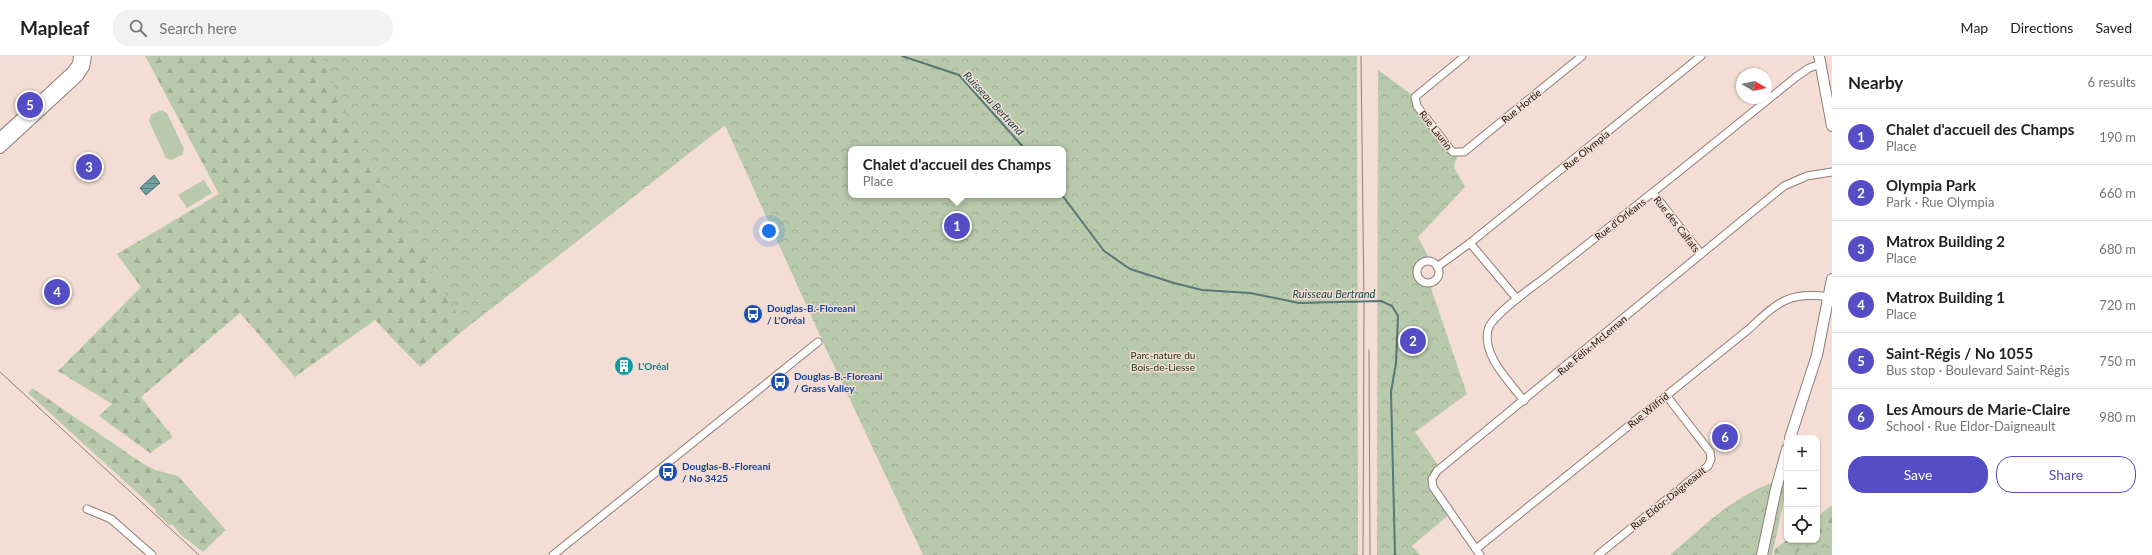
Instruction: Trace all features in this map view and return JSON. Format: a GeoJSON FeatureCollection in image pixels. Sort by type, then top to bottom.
{"type":"FeatureCollection","features":[{"type":"Feature","properties":{"kind":"main road"},"geometry":{"type":"LineString","coordinates":[[0,138],[72,73],[78,64],[79,56]]}},
{"type":"Feature","properties":{"kind":"main road"},"geometry":{"type":"LineString","coordinates":[[0,148],[78,76],[84,67],[86,56]]}},
{"type":"Feature","properties":{"kind":"main road"},"geometry":{"type":"LineString","coordinates":[[1820,60],[1832,126]]}},
{"type":"Feature","properties":{"kind":"main road"},"geometry":{"type":"LineString","coordinates":[[1791,435],[1815,362],[1832,279]]}},
{"type":"Feature","properties":{"kind":"main road"},"geometry":{"type":"LineString","coordinates":[[1762,555],[1776,489],[1784,460]]}},
{"type":"Feature","properties":{"kind":"street","name":"Rue Laurin"},"geometry":{"type":"LineString","coordinates":[[1458,153],[1450,149],[1417,106],[1415,97],[1465,56]]}},
{"type":"Feature","properties":{"kind":"street","name":"Rue Hortie"},"geometry":{"type":"LineString","coordinates":[[1458,153],[1464,152],[1582,56]]}},
{"type":"Feature","properties":{"kind":"street","name":"Rue Olympia"},"geometry":{"type":"LineString","coordinates":[[1437,267],[1470,243],[1701,56]]}},
{"type":"Feature","properties":{"kind":"street","name":"Rue d'Orléans"},"geometry":{"type":"LineString","coordinates":[[1524,401],[1492,357],[1487,338],[1488,328],[1494,320],[1517,299],[1653,193],[1796,77],[1820,60]]}},
{"type":"Feature","properties":{"kind":"street","name":"Rue Félix-McLernan"},"geometry":{"type":"LineString","coordinates":[[1478,552],[1433,487],[1432,479],[1437,471],[1789,183],[1807,176],[1832,172]]}},
{"type":"Feature","properties":{"kind":"street","name":"Rue des Calfats"},"geometry":{"type":"LineString","coordinates":[[1653,193],[1701,254]]}},
{"type":"Feature","properties":{"kind":"street"},"geometry":{"type":"LineString","coordinates":[[1470,243],[1517,299]]}},
{"type":"Feature","properties":{"kind":"street","name":"Rue Wilfrid"},"geometry":{"type":"LineString","coordinates":[[1478,552],[1779,303],[1804,294],[1829,297]]}},
{"type":"Feature","properties":{"kind":"street"},"geometry":{"type":"LineString","coordinates":[[553,555],[818,342]]}},
{"type":"Feature","properties":{"kind":"street","name":"Rue Eldor-Daigneault"},"geometry":{"type":"LineString","coordinates":[[1598,555],[1708,466],[1711,459],[1710,452],[1666,395]]}},
{"type":"Feature","properties":{"kind":"street"},"geometry":{"type":"LineString","coordinates":[[87,508],[111,519],[152,555]]}},
{"type":"Feature","properties":{"kind":"green space","name":"Parc-nature du Bois-de-Liesse"},"geometry":{"type":"Polygon","coordinates":[[[145,56],[1284,56],[1014,555],[923,555],[829,355],[725,125],[465,329],[420,367],[375,320],[295,377],[240,313],[141,397],[173,437],[150,453],[99,416],[112,404],[58,371],[141,287],[117,254],[219,194],[145,56]],[[848,146],[848,192],[826,203],[1079,281],[1066,174],[1066,146],[848,146]]]}},
{"type":"Feature","properties":{"kind":"green space","name":"Parc-nature du Bois-de-Liesse"},"geometry":{"type":"Polygon","coordinates":[[[322,56],[1357,56],[1358,555],[924,555],[829,355],[725,125],[465,329],[358,143],[322,56]]]}},
{"type":"Feature","properties":{"kind":"green space"},"geometry":{"type":"Polygon","coordinates":[[[1378,70],[1415,97],[1417,106],[1458,153],[1454,167],[1465,187],[1418,237],[1431,262],[1420,264],[1417,269],[1417,273],[1421,280],[1425,282],[1433,281],[1437,277],[1431,288],[1467,394],[1415,432],[1440,468],[1432,479],[1451,513],[1412,546],[1420,555],[1377,555],[1378,70]]]}},
{"type":"Feature","properties":{"kind":"green space"},"geometry":{"type":"Polygon","coordinates":[[[162,110],[167,113],[184,149],[182,155],[171,160],[166,158],[149,121],[151,115],[162,110]]]}},
{"type":"Feature","properties":{"kind":"green space"},"geometry":{"type":"Polygon","coordinates":[[[204,180],[212,193],[187,208],[178,195],[204,180]]]}},
{"type":"Feature","properties":{"kind":"green space"},"geometry":{"type":"Polygon","coordinates":[[[32,388],[142,463],[155,470],[178,476],[226,530],[203,552],[180,534],[173,525],[169,525],[155,512],[156,510],[28,393],[32,388]]]}},
{"type":"Feature","properties":{"kind":"green space"},"geometry":{"type":"Polygon","coordinates":[[[1778,481],[1784,482],[1784,501],[1772,555],[1670,555],[1734,502],[1762,487],[1778,481]]]}},
{"type":"Feature","properties":{"kind":"green space"},"geometry":{"type":"Polygon","coordinates":[[[1832,505],[1832,555],[1774,555],[1775,549],[1784,542],[1820,543],[1820,515],[1832,505]]]}},
{"type":"Feature","properties":{"kind":"green space"},"geometry":{"type":"Polygon","coordinates":[[[1832,524],[1832,555],[1794,555],[1808,543],[1820,543],[1820,534],[1832,524]]]}},
{"type":"Feature","properties":{"kind":"water"},"geometry":{"type":"Polygon","coordinates":[[[154,175],[160,183],[146,195],[140,188],[154,175]]]}},
{"type":"Feature","properties":{"kind":"waterway","name":"Ruisseau Bertrand"},"geometry":{"type":"LineString","coordinates":[[902,56],[959,75],[1022,146]]}},
{"type":"Feature","properties":{"kind":"waterway","name":"Ruisseau Bertrand"},"geometry":{"type":"LineString","coordinates":[[1064,198],[1104,251],[1130,269],[1202,290],[1250,293],[1299,303],[1381,301],[1392,306],[1398,316],[1396,363],[1391,392],[1395,555]]}},
{"type":"Feature","properties":{"kind":"tram line"},"geometry":{"type":"LineString","coordinates":[[1361,56],[1364,305],[1363,555]]}},
{"type":"Feature","properties":{"kind":"tram line"},"geometry":{"type":"LineString","coordinates":[[1369,350],[1370,555]]}},
{"type":"Feature","properties":{"kind":"tram line"},"geometry":{"type":"LineString","coordinates":[[0,372],[199,555]]}},
{"type":"Feature","properties":{"kind":"place","name":"Saint-Régis / No 1055"},"geometry":{"type":"Point","coordinates":[30,105]}},
{"type":"Feature","properties":{"kind":"place","name":"Matrox Building 2"},"geometry":{"type":"Point","coordinates":[89,167]}},
{"type":"Feature","properties":{"kind":"place","name":"Chalet d'accueil des Champs"},"geometry":{"type":"Point","coordinates":[957,226]}},
{"type":"Feature","properties":{"kind":"place","name":"Matrox Building 1"},"geometry":{"type":"Point","coordinates":[57,292]}},
{"type":"Feature","properties":{"kind":"place","name":"Douglas-B.-Floreani / L'Oréal"},"geometry":{"type":"Point","coordinates":[753,314]}},
{"type":"Feature","properties":{"kind":"place","name":"Olympia Park"},"geometry":{"type":"Point","coordinates":[1413,341]}},
{"type":"Feature","properties":{"kind":"place","name":"L'Oréal"},"geometry":{"type":"Point","coordinates":[624,366]}},
{"type":"Feature","properties":{"kind":"place","name":"Douglas-B.-Floreani / Grass Valley"},"geometry":{"type":"Point","coordinates":[780,382]}},
{"type":"Feature","properties":{"kind":"place","name":"Les Amours de Marie-Claire"},"geometry":{"type":"Point","coordinates":[1725,437]}},
{"type":"Feature","properties":{"kind":"place","name":"Douglas-B.-Floreani / No 3425"},"geometry":{"type":"Point","coordinates":[668,472]}}]}
